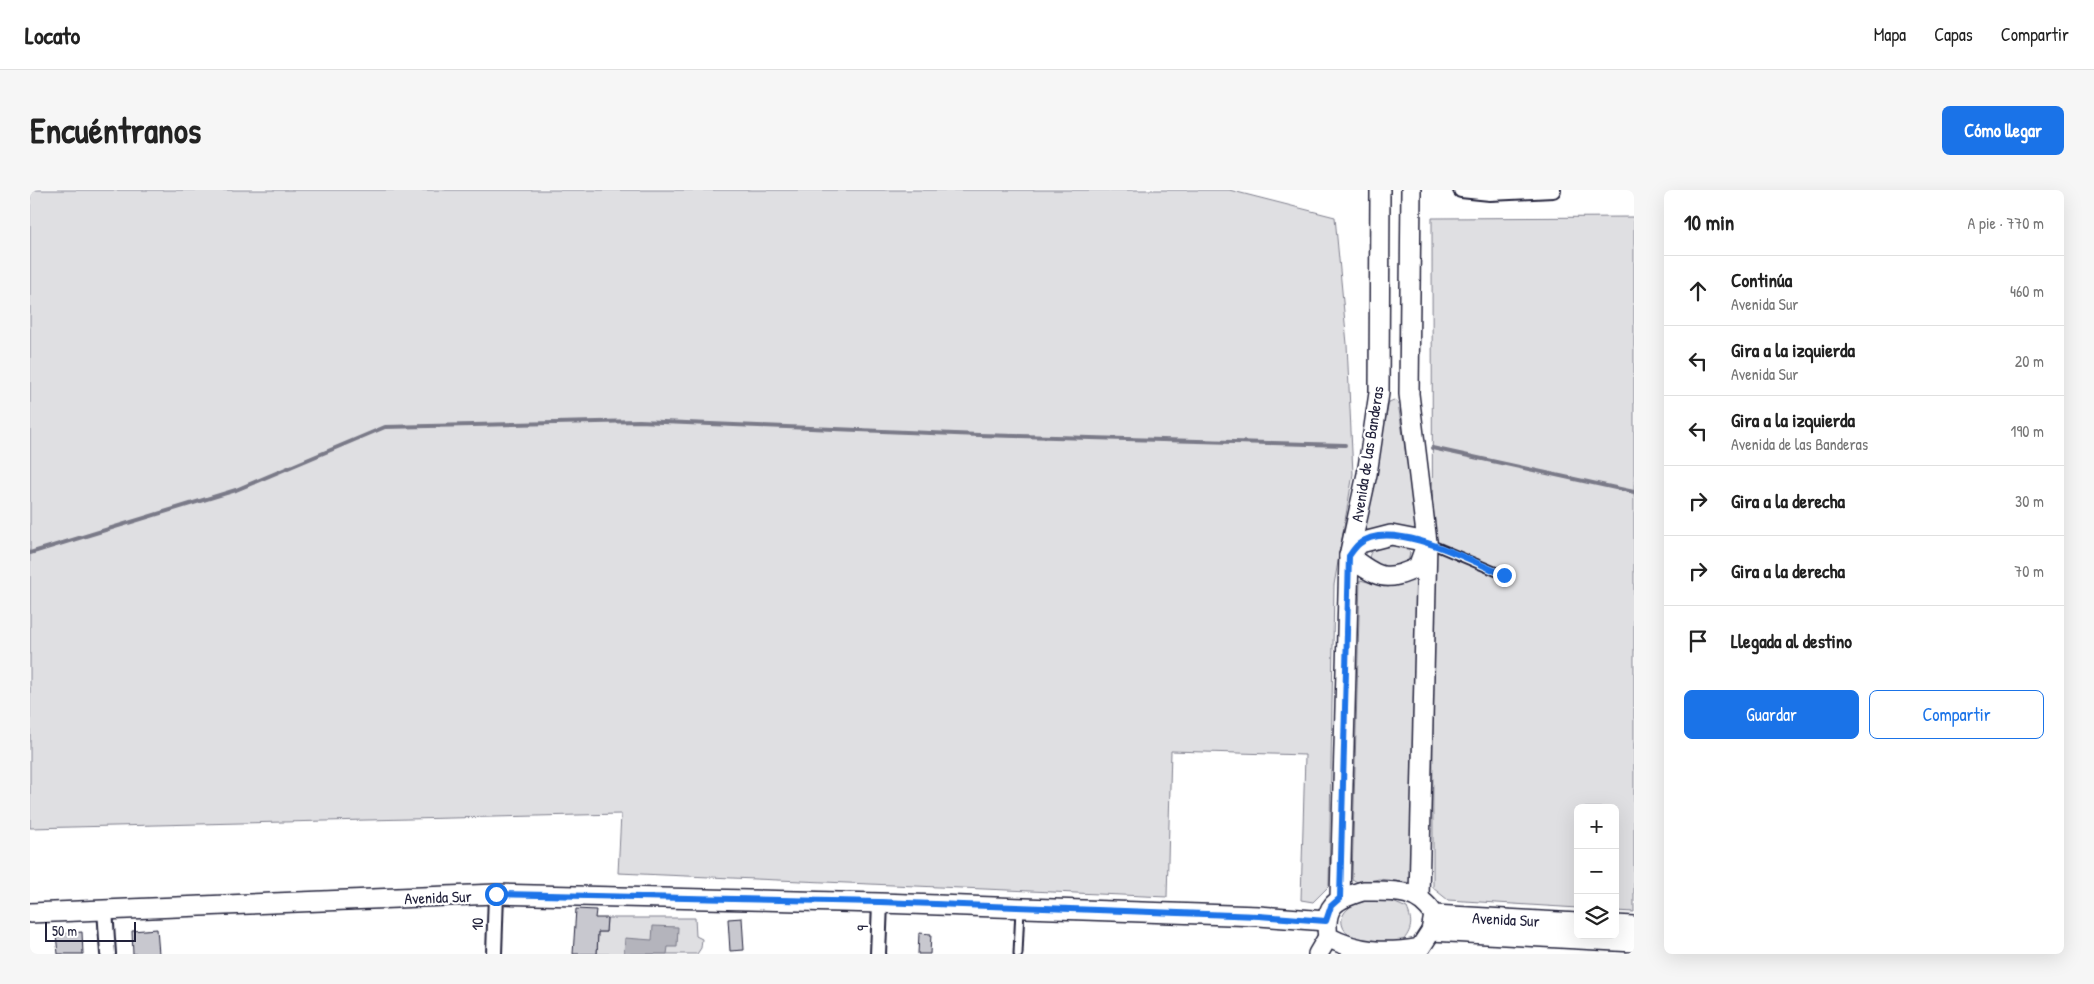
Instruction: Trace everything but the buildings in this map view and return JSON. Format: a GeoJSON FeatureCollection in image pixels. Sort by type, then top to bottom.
{"type":"FeatureCollection","features":[{"type":"Feature","properties":{"kind":"main road","name":"Avenida de las Banderas"},"geometry":{"type":"LineString","coordinates":[[1340,898],[1349,556],[1368,474],[1380,393],[1380,190]]}},
{"type":"Feature","properties":{"kind":"main road","name":"Avenida de las Banderas"},"geometry":{"type":"LineString","coordinates":[[1411,190],[1409,394],[1427,542],[1419,897]]}},
{"type":"Feature","properties":{"kind":"main road"},"geometry":{"type":"LineString","coordinates":[[1391,535],[1427,542],[1418,567],[1399,577],[1380,576],[1367,570],[1349,556],[1360,543],[1391,535]]}},
{"type":"Feature","properties":{"kind":"main road"},"geometry":{"type":"LineString","coordinates":[[1318,954],[1327,929],[1331,906],[1340,898],[1363,891],[1393,891],[1419,897],[1428,905],[1432,923]]}},
{"type":"Feature","properties":{"kind":"main road","name":"Avenida Sur"},"geometry":{"type":"LineString","coordinates":[[30,913],[496,894],[880,902],[1259,916],[1327,929],[1348,948],[1401,953],[1419,951],[1432,923]]}},
{"type":"Feature","properties":{"kind":"main road","name":"Avenida Sur"},"geometry":{"type":"LineString","coordinates":[[1432,923],[1574,923]]}},
{"type":"Feature","properties":{"kind":"main road","name":"Avenida Sur"},"geometry":{"type":"LineString","coordinates":[[1432,923],[1634,942]]}},
{"type":"Feature","properties":{"kind":"main road"},"geometry":{"type":"LineString","coordinates":[[1619,925],[1634,926]]}},
{"type":"Feature","properties":{"kind":"street"},"geometry":{"type":"LineString","coordinates":[[1461,190],[1490,193],[1552,190]]}},
{"type":"Feature","properties":{"kind":"street","name":"10"},"geometry":{"type":"LineString","coordinates":[[494,954],[496,894]]}},
{"type":"Feature","properties":{"kind":"street","name":"9"},"geometry":{"type":"LineString","coordinates":[[878,954],[880,902]]}},
{"type":"Feature","properties":{"kind":"street"},"geometry":{"type":"LineString","coordinates":[[105,909],[108,954]]}},
{"type":"Feature","properties":{"kind":"lane"},"geometry":{"type":"LineString","coordinates":[[1427,542],[1504,575]]}},
{"type":"Feature","properties":{"kind":"lane"},"geometry":{"type":"LineString","coordinates":[[1018,954],[1020,908]]}},
{"type":"Feature","properties":{"kind":"shaded area"},"geometry":{"type":"Polygon","coordinates":[[[30,190],[1229,190],[1335,217],[1347,344],[1353,474],[1334,585],[1329,886],[1313,902],[1301,900],[1305,755],[1171,751],[1167,897],[618,873],[621,814],[30,828],[30,190]]]}},
{"type":"Feature","properties":{"kind":"shaded area"},"geometry":{"type":"Polygon","coordinates":[[[1634,217],[1634,912],[1619,911],[1619,804],[1574,804],[1574,908],[1448,900],[1433,888],[1432,218],[1634,217]]]}},
{"type":"Feature","properties":{"kind":"shaded area"},"geometry":{"type":"Polygon","coordinates":[[[1394,400],[1398,403],[1416,528],[1411,532],[1365,530],[1364,524],[1389,402],[1394,400]]]}},
{"type":"Feature","properties":{"kind":"shaded area"},"geometry":{"type":"Polygon","coordinates":[[[1395,543],[1410,552],[1406,564],[1402,567],[1391,568],[1373,564],[1369,558],[1372,550],[1382,545],[1395,543]]]}},
{"type":"Feature","properties":{"kind":"shaded area"},"geometry":{"type":"Polygon","coordinates":[[[1419,578],[1412,883],[1379,879],[1359,883],[1352,879],[1360,580],[1388,587],[1419,578]]]}},
{"type":"Feature","properties":{"kind":"shaded area"},"geometry":{"type":"Polygon","coordinates":[[[1371,900],[1388,900],[1407,908],[1410,926],[1408,934],[1402,942],[1384,943],[1367,941],[1350,936],[1344,929],[1342,921],[1345,912],[1351,906],[1371,900]]]}},
{"type":"Feature","properties":{"kind":"shaded area"},"geometry":{"type":"Polygon","coordinates":[[[607,918],[695,918],[696,936],[702,939],[701,948],[697,954],[597,954],[598,932],[606,932],[607,918]]]}},
{"type":"Feature","properties":{"kind":"shaded area"},"geometry":{"type":"Polygon","coordinates":[[[653,926],[678,927],[677,947],[668,947],[667,954],[624,954],[625,938],[652,940],[653,926]]]}},
{"type":"Feature","properties":{"kind":"waterway"},"geometry":{"type":"LineString","coordinates":[[30,553],[236,490],[385,427],[639,421],[979,435],[1345,445]]}},
{"type":"Feature","properties":{"kind":"waterway"},"geometry":{"type":"LineString","coordinates":[[1432,448],[1634,492]]}},
{"type":"Feature","properties":{"kind":"route"},"geometry":{"type":"LineString","coordinates":[[496,894],[880,902],[1259,916],[1326,921],[1331,906],[1340,898],[1349,556],[1360,543],[1369,539],[1391,535],[1427,542],[1504,575]]}}]}
